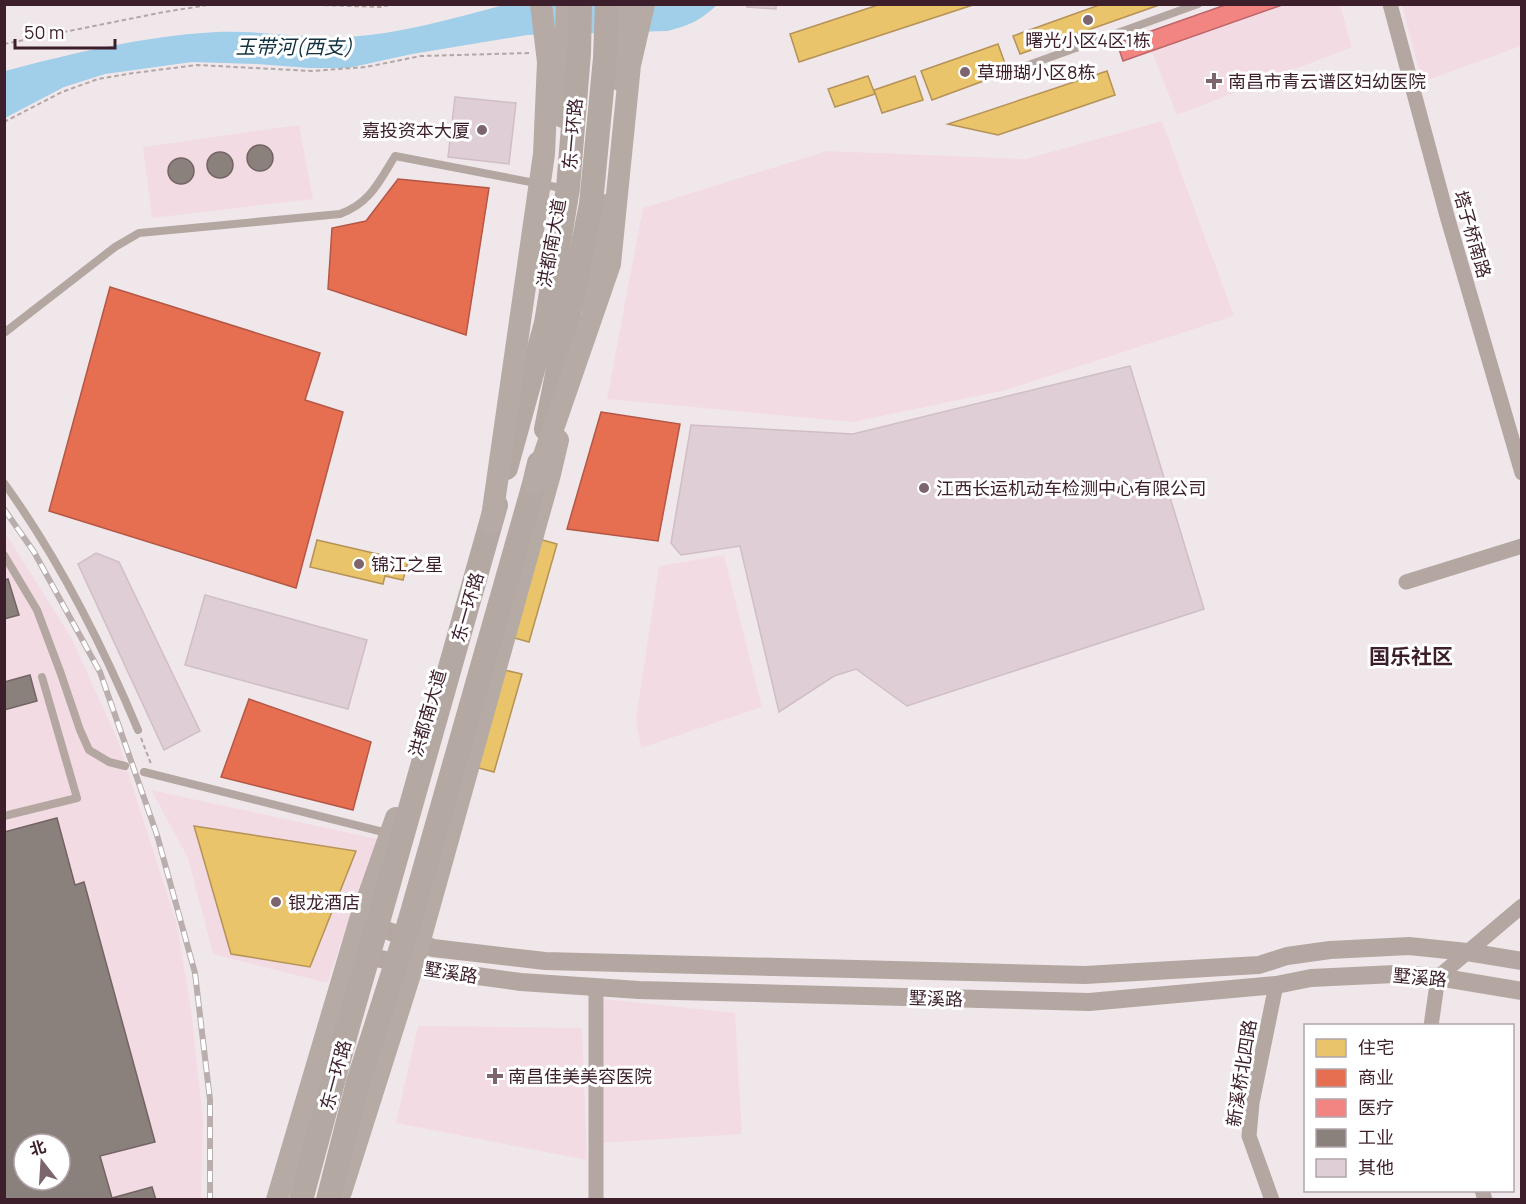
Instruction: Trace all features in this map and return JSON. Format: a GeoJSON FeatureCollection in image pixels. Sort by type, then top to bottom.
{"type":"FeatureCollection","features":[{"type":"Feature","properties":{"kind":"highway","name":"东一环路"},"geometry":{"type":"LineString","coordinates":[[301,1200],[546,323],[568,188],[579,53],[580,4]]}},
{"type":"Feature","properties":{"kind":"highway","name":"东一环路"},"geometry":{"type":"LineString","coordinates":[[328,1200],[358,1082],[409,923],[534,484],[591,204],[605,58],[607,4]]}},
{"type":"Feature","properties":{"kind":"main road"},"geometry":{"type":"LineString","coordinates":[[541,4],[548,56]]}},
{"type":"Feature","properties":{"kind":"main road"},"geometry":{"type":"LineString","coordinates":[[491,524],[544,153],[551,4]]}},
{"type":"Feature","properties":{"kind":"main road","name":"洪都南大道"},"geometry":{"type":"LineString","coordinates":[[277,1200],[360,920],[391,834],[516,408],[544,283],[561,188],[548,56],[567,4]]}},
{"type":"Feature","properties":{"kind":"main road"},"geometry":{"type":"LineString","coordinates":[[623,4],[626,65]]}},
{"type":"Feature","properties":{"kind":"main road"},"geometry":{"type":"LineString","coordinates":[[534,484],[610,264],[630,4]]}},
{"type":"Feature","properties":{"kind":"main road"},"geometry":{"type":"LineString","coordinates":[[338,1200],[413,965],[550,474],[594,283],[608,201],[626,65],[644,4]]}},
{"type":"Feature","properties":{"kind":"main road"},"geometry":{"type":"LineString","coordinates":[[338,1200],[358,1082]]}},
{"type":"Feature","properties":{"kind":"street","name":"塔子桥南路"},"geometry":{"type":"LineString","coordinates":[[1390,4],[1450,227],[1521,473]]}},
{"type":"Feature","properties":{"kind":"street"},"geometry":{"type":"LineString","coordinates":[[1406,582],[1521,546]]}},
{"type":"Feature","properties":{"kind":"street"},"geometry":{"type":"LineString","coordinates":[[1431,1024],[1438,977],[1521,906]]}},
{"type":"Feature","properties":{"kind":"street","name":"墅溪路"},"geometry":{"type":"LineString","coordinates":[[360,920],[433,948],[545,961],[1085,975],[1259,965],[1287,956],[1408,946],[1467,952],[1521,961]]}},
{"type":"Feature","properties":{"kind":"street","name":"墅溪路"},"geometry":{"type":"LineString","coordinates":[[350,953],[426,969],[521,982],[596,987],[1089,1002],[1276,986],[1311,978],[1395,974],[1438,977],[1521,991]]}},
{"type":"Feature","properties":{"kind":"street","name":"新溪桥北四路"},"geometry":{"type":"LineString","coordinates":[[1272,1200],[1249,1136],[1252,1103],[1276,986]]}},
{"type":"Feature","properties":{"kind":"street"},"geometry":{"type":"LineString","coordinates":[[596,987],[596,1200]]}},
{"type":"Feature","properties":{"kind":"lane"},"geometry":{"type":"LineString","coordinates":[[1023,67],[1198,4]]}},
{"type":"Feature","properties":{"kind":"lane"},"geometry":{"type":"LineString","coordinates":[[4,333],[115,247],[139,233],[340,214],[355,209],[372,193],[395,156],[561,188]]}},
{"type":"Feature","properties":{"kind":"lane"},"geometry":{"type":"LineString","coordinates":[[4,483],[25,512],[75,595],[117,678],[138,730]]}},
{"type":"Feature","properties":{"kind":"lane"},"geometry":{"type":"LineString","coordinates":[[4,555],[37,610],[89,750],[109,762],[125,766]]}},
{"type":"Feature","properties":{"kind":"lane"},"geometry":{"type":"LineString","coordinates":[[4,816],[76,798],[42,677]]}},
{"type":"Feature","properties":{"kind":"lane"},"geometry":{"type":"LineString","coordinates":[[144,772],[391,834]]}},
{"type":"Feature","properties":{"kind":"path"},"geometry":{"type":"LineString","coordinates":[[4,44],[214,4]]}},
{"type":"Feature","properties":{"kind":"path"},"geometry":{"type":"LineString","coordinates":[[287,4],[382,7],[392,4]]}},
{"type":"Feature","properties":{"kind":"path"},"geometry":{"type":"LineString","coordinates":[[4,122],[63,92],[98,79],[197,65],[312,71],[366,67],[421,56],[487,52],[548,56]]}},
{"type":"Feature","properties":{"kind":"path"},"geometry":{"type":"LineString","coordinates":[[138,730],[155,775]]}},
{"type":"Feature","properties":{"kind":"shaded area","name":"南昌市青云谱区妇幼医院"},"geometry":{"type":"Polygon","coordinates":[[[1340,4],[1352,47],[1177,115],[1146,37],[1235,5],[1340,4]]]}},
{"type":"Feature","properties":{"kind":"shaded area"},"geometry":{"type":"Polygon","coordinates":[[[1402,5],[1521,5],[1521,46],[1422,82],[1402,5]]]}},
{"type":"Feature","properties":{"kind":"shaded area"},"geometry":{"type":"Polygon","coordinates":[[[1162,121],[1234,316],[1006,390],[853,422],[607,399],[643,208],[827,151],[1026,159],[1162,121]]]}},
{"type":"Feature","properties":{"kind":"shaded area"},"geometry":{"type":"Polygon","coordinates":[[[299,125],[313,199],[152,218],[143,147],[299,125]]]}},
{"type":"Feature","properties":{"kind":"shaded area"},"geometry":{"type":"Polygon","coordinates":[[[4,531],[72,639],[118,741],[177,925],[191,1009],[203,1120],[201,1199],[5,1199],[4,531]]]}},
{"type":"Feature","properties":{"kind":"shaded area"},"geometry":{"type":"Polygon","coordinates":[[[724,555],[762,707],[641,748],[636,719],[659,566],[724,555]]]}},
{"type":"Feature","properties":{"kind":"shaded area"},"geometry":{"type":"Polygon","coordinates":[[[151,790],[377,839],[327,983],[213,954],[188,858],[151,790]]]}},
{"type":"Feature","properties":{"kind":"shaded area"},"geometry":{"type":"Polygon","coordinates":[[[604,999],[735,1013],[742,1134],[602,1143],[604,999]]]}},
{"type":"Feature","properties":{"kind":"shaded area","name":"南昌佳美美容医院"},"geometry":{"type":"Polygon","coordinates":[[[418,1026],[582,1028],[587,1160],[396,1123],[418,1026]]]}},
{"type":"Feature","properties":{"kind":"water","name":"玉带河(西支)"},"geometry":{"type":"Polygon","coordinates":[[[717,5],[694,22],[667,31],[527,35],[412,54],[348,68],[192,62],[105,74],[64,87],[5,118],[5,71],[83,52],[136,41],[216,32],[315,37],[348,37],[387,33],[500,6],[717,5]]]}},
{"type":"Feature","properties":{"kind":"building: 住宅"},"geometry":{"type":"Polygon","coordinates":[[[881,4],[976,4],[799,62],[790,34],[881,4]]]}},
{"type":"Feature","properties":{"kind":"building: 住宅","name":"曙光小区4区1栋"},"geometry":{"type":"Polygon","coordinates":[[[1102,4],[1162,4],[1020,54],[1013,36],[1102,4]]]}},
{"type":"Feature","properties":{"kind":"building: 住宅","name":"草珊瑚小区8栋"},"geometry":{"type":"Polygon","coordinates":[[[998,44],[1008,72],[932,100],[921,71],[998,44]]]}},
{"type":"Feature","properties":{"kind":"building: 住宅"},"geometry":{"type":"Polygon","coordinates":[[[1107,71],[1115,95],[998,135],[948,124],[1107,71]]]}},
{"type":"Feature","properties":{"kind":"building: 住宅"},"geometry":{"type":"Polygon","coordinates":[[[868,76],[875,94],[835,107],[828,89],[868,76]]]}},
{"type":"Feature","properties":{"kind":"building: 住宅"},"geometry":{"type":"Polygon","coordinates":[[[915,76],[923,100],[882,113],[874,90],[915,76]]]}},
{"type":"Feature","properties":{"kind":"building: 住宅"},"geometry":{"type":"Polygon","coordinates":[[[539,539],[557,544],[529,642],[511,637],[539,539]]]}},
{"type":"Feature","properties":{"kind":"building: 住宅","name":"锦江之星"},"geometry":{"type":"Polygon","coordinates":[[[317,540],[408,561],[403,580],[385,576],[383,584],[310,567],[317,540]]]}},
{"type":"Feature","properties":{"kind":"building: 住宅"},"geometry":{"type":"Polygon","coordinates":[[[504,670],[522,674],[494,772],[475,767],[504,670]]]}},
{"type":"Feature","properties":{"kind":"building: 住宅","name":"银龙酒店"},"geometry":{"type":"Polygon","coordinates":[[[194,826],[356,851],[310,967],[231,954],[194,826]]]}},
{"type":"Feature","properties":{"kind":"building: 商业"},"geometry":{"type":"Polygon","coordinates":[[[398,179],[489,188],[466,335],[328,289],[332,228],[366,221],[398,179]]]}},
{"type":"Feature","properties":{"kind":"building: 商业"},"geometry":{"type":"Polygon","coordinates":[[[110,287],[320,353],[305,400],[343,412],[296,588],[49,511],[110,287]]]}},
{"type":"Feature","properties":{"kind":"building: 商业"},"geometry":{"type":"Polygon","coordinates":[[[601,412],[680,424],[658,541],[567,529],[601,412]]]}},
{"type":"Feature","properties":{"kind":"building: 商业"},"geometry":{"type":"Polygon","coordinates":[[[249,699],[371,742],[353,810],[221,777],[249,699]]]}},
{"type":"Feature","properties":{"kind":"building: 医疗"},"geometry":{"type":"Polygon","coordinates":[[[1228,4],[1285,4],[1123,61],[1117,43],[1228,4]]]}},
{"type":"Feature","properties":{"kind":"building: 工业"},"geometry":{"type":"Polygon","coordinates":[[[260,145],[269,149],[273,158],[269,167],[260,171],[251,167],[247,158],[251,149],[260,145]]]}},
{"type":"Feature","properties":{"kind":"building: 工业"},"geometry":{"type":"Polygon","coordinates":[[[220,152],[229,156],[233,165],[229,174],[220,178],[211,174],[207,165],[211,156],[220,152]]]}},
{"type":"Feature","properties":{"kind":"building: 工业"},"geometry":{"type":"Polygon","coordinates":[[[181,158],[190,162],[194,171],[190,180],[181,184],[172,180],[168,171],[172,162],[181,158]]]}},
{"type":"Feature","properties":{"kind":"building: 工业"},"geometry":{"type":"Polygon","coordinates":[[[8,579],[19,615],[4,619],[4,580],[8,579]]]}},
{"type":"Feature","properties":{"kind":"building: 工业"},"geometry":{"type":"Polygon","coordinates":[[[30,675],[37,701],[4,710],[4,682],[30,675]]]}},
{"type":"Feature","properties":{"kind":"building: 工业"},"geometry":{"type":"Polygon","coordinates":[[[57,818],[75,885],[84,882],[155,1142],[100,1156],[112,1198],[152,1187],[156,1200],[4,1200],[4,832],[57,818]]]}},
{"type":"Feature","properties":{"kind":"building: 其他"},"geometry":{"type":"Polygon","coordinates":[[[747,4],[776,4],[776,9],[747,7],[747,4]]]}},
{"type":"Feature","properties":{"kind":"building: 其他","name":"嘉投资本大厦"},"geometry":{"type":"Polygon","coordinates":[[[455,97],[516,103],[509,164],[448,157],[455,97]]]}},
{"type":"Feature","properties":{"kind":"building: 其他","name":"江西长运机动车检测中心有限公司"},"geometry":{"type":"Polygon","coordinates":[[[1130,366],[1204,609],[907,706],[856,669],[834,676],[779,712],[740,546],[681,555],[671,543],[691,425],[853,434],[1130,366]]]}},
{"type":"Feature","properties":{"kind":"building: 其他"},"geometry":{"type":"Polygon","coordinates":[[[96,553],[119,562],[200,731],[164,750],[78,564],[96,553]]]}},
{"type":"Feature","properties":{"kind":"building: 其他"},"geometry":{"type":"Polygon","coordinates":[[[205,595],[367,640],[348,709],[185,665],[205,595]]]}},
{"type":"Feature","properties":{"kind":"railway"},"geometry":{"type":"LineString","coordinates":[[4,509],[34,552],[100,672],[157,835],[195,973],[210,1100],[210,1200]]}},
{"type":"Feature","properties":{"kind":"place","name":"曙光小区4区1栋"},"geometry":{"type":"Point","coordinates":[1088,20]}},
{"type":"Feature","properties":{"kind":"place","name":"草珊瑚小区8栋"},"geometry":{"type":"Point","coordinates":[965,72]}},
{"type":"Feature","properties":{"kind":"place","name":"南昌市青云谱区妇幼医院"},"geometry":{"type":"Point","coordinates":[1214,81]}},
{"type":"Feature","properties":{"kind":"place","name":"嘉投资本大厦"},"geometry":{"type":"Point","coordinates":[482,130]}},
{"type":"Feature","properties":{"kind":"place","name":"江西长运机动车检测中心有限公司"},"geometry":{"type":"Point","coordinates":[924,488]}},
{"type":"Feature","properties":{"kind":"place","name":"锦江之星"},"geometry":{"type":"Point","coordinates":[359,564]}},
{"type":"Feature","properties":{"kind":"place","name":"银龙酒店"},"geometry":{"type":"Point","coordinates":[276,902]}},
{"type":"Feature","properties":{"kind":"place","name":"南昌佳美美容医院"},"geometry":{"type":"Point","coordinates":[495,1076]}},
{"type":"Feature","properties":{"kind":"district","name":"国乐社区"},"geometry":{"type":"Point","coordinates":[1411,656]}}]}
